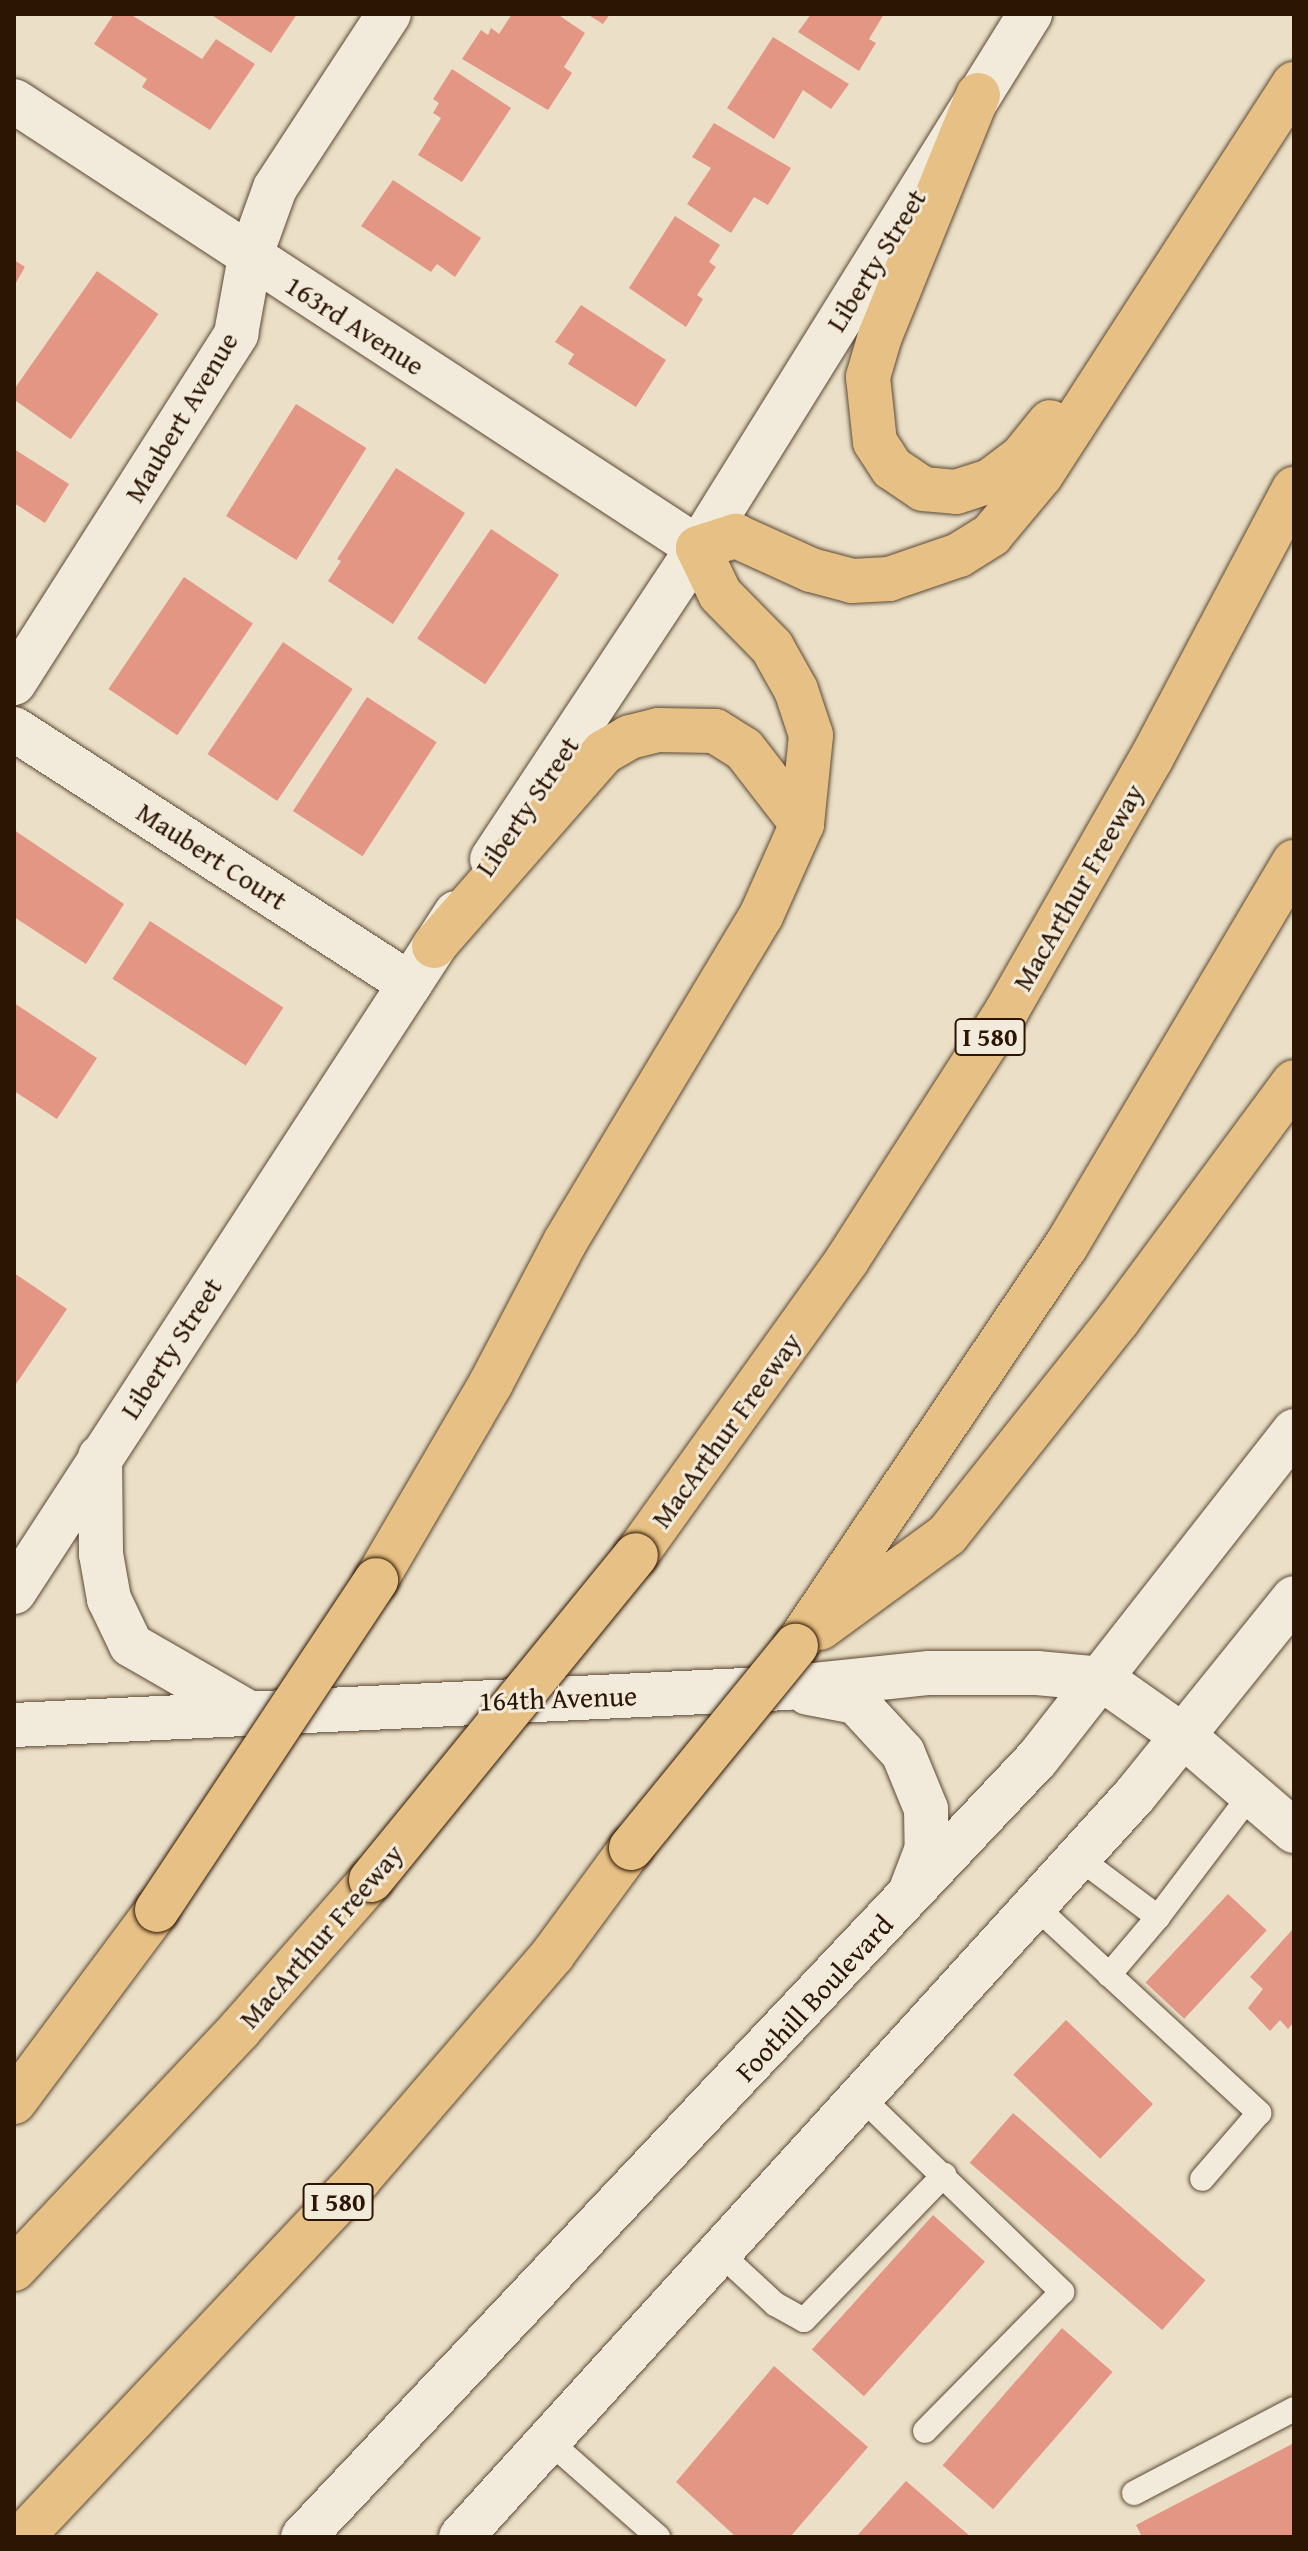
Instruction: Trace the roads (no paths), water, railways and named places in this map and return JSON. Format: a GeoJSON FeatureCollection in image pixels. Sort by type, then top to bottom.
{"type":"FeatureCollection","features":[{"type":"Feature","properties":{"kind":"highway"},"geometry":{"type":"LineString","coordinates":[[14,2102],[157,1910],[376,1580],[491,1383],[565,1242],[761,916],[802,824],[811,735],[796,690],[772,647],[720,594],[698,548],[736,536],[811,570],[852,581],[889,579],[959,555],[991,535],[1041,475],[1294,84]]}},
{"type":"Feature","properties":{"kind":"highway"},"geometry":{"type":"LineString","coordinates":[[978,95],[868,377],[875,442],[892,468],[923,489],[956,492],[990,481],[1021,458],[1181,263]]}},
{"type":"Feature","properties":{"kind":"highway","name":"MacArthur Freeway"},"geometry":{"type":"LineString","coordinates":[[14,2269],[240,2029],[371,1880],[636,1555],[847,1260],[998,1024],[1151,759],[1294,489]]}},
{"type":"Feature","properties":{"kind":"highway"},"geometry":{"type":"LineString","coordinates":[[434,946],[604,752],[630,737],[658,730],[715,731],[744,749],[802,824]]}},
{"type":"Feature","properties":{"kind":"highway","name":"I 580"},"geometry":{"type":"LineString","coordinates":[[22,2537],[378,2157],[553,1954],[631,1848],[796,1646],[1111,1175],[1294,862]]}},
{"type":"Feature","properties":{"kind":"highway"},"geometry":{"type":"LineString","coordinates":[[796,1646],[947,1535],[1126,1309],[1294,1082]]}},
{"type":"Feature","properties":{"kind":"street","name":"Maubert Avenue"},"geometry":{"type":"LineString","coordinates":[[14,683],[236,334],[250,257],[275,188],[389,14]]}},
{"type":"Feature","properties":{"kind":"street","name":"Liberty Street"},"geometry":{"type":"LineString","coordinates":[[14,1592],[434,946],[698,548],[1030,14]]}},
{"type":"Feature","properties":{"kind":"street","name":"163rd Avenue"},"geometry":{"type":"LineString","coordinates":[[14,101],[698,548]]}},
{"type":"Feature","properties":{"kind":"street","name":"Maubert Court"},"geometry":{"type":"LineString","coordinates":[[14,729],[410,984]]}},
{"type":"Feature","properties":{"kind":"street","name":"Foothill Boulevard"},"geometry":{"type":"LineString","coordinates":[[303,2537],[1037,1759],[1294,1431]]}},
{"type":"Feature","properties":{"kind":"street"},"geometry":{"type":"LineString","coordinates":[[100,1457],[101,1554],[109,1599],[131,1645],[246,1711]]}},
{"type":"Feature","properties":{"kind":"street"},"geometry":{"type":"LineString","coordinates":[[461,2537],[1036,1907],[1186,1738],[1294,1598]]}},
{"type":"Feature","properties":{"kind":"street","name":"164th Avenue"},"geometry":{"type":"LineString","coordinates":[[14,1725],[246,1711],[786,1688],[942,1672],[1102,1679]]}},
{"type":"Feature","properties":{"kind":"street"},"geometry":{"type":"LineString","coordinates":[[1102,1679],[1186,1738],[1294,1831]]}},
{"type":"Feature","properties":{"kind":"street"},"geometry":{"type":"LineString","coordinates":[[786,1688],[856,1702],[903,1753],[926,1809],[927,1848],[908,1899]]}},
{"type":"Feature","properties":{"kind":"lane"},"geometry":{"type":"LineString","coordinates":[[1109,1975],[1158,1917],[1251,1794]]}},
{"type":"Feature","properties":{"kind":"lane"},"geometry":{"type":"LineString","coordinates":[[1079,1858],[1158,1917]]}},
{"type":"Feature","properties":{"kind":"lane"},"geometry":{"type":"LineString","coordinates":[[1036,1907],[1259,2113],[1202,2179]]}},
{"type":"Feature","properties":{"kind":"lane"},"geometry":{"type":"LineString","coordinates":[[862,2098],[1062,2292],[925,2431]]}},
{"type":"Feature","properties":{"kind":"lane"},"geometry":{"type":"LineString","coordinates":[[721,2254],[775,2304],[804,2320],[944,2175]]}},
{"type":"Feature","properties":{"kind":"lane"},"geometry":{"type":"LineString","coordinates":[[1134,2493],[1294,2409]]}},
{"type":"Feature","properties":{"kind":"lane"},"geometry":{"type":"LineString","coordinates":[[550,2442],[658,2537]]}}]}
